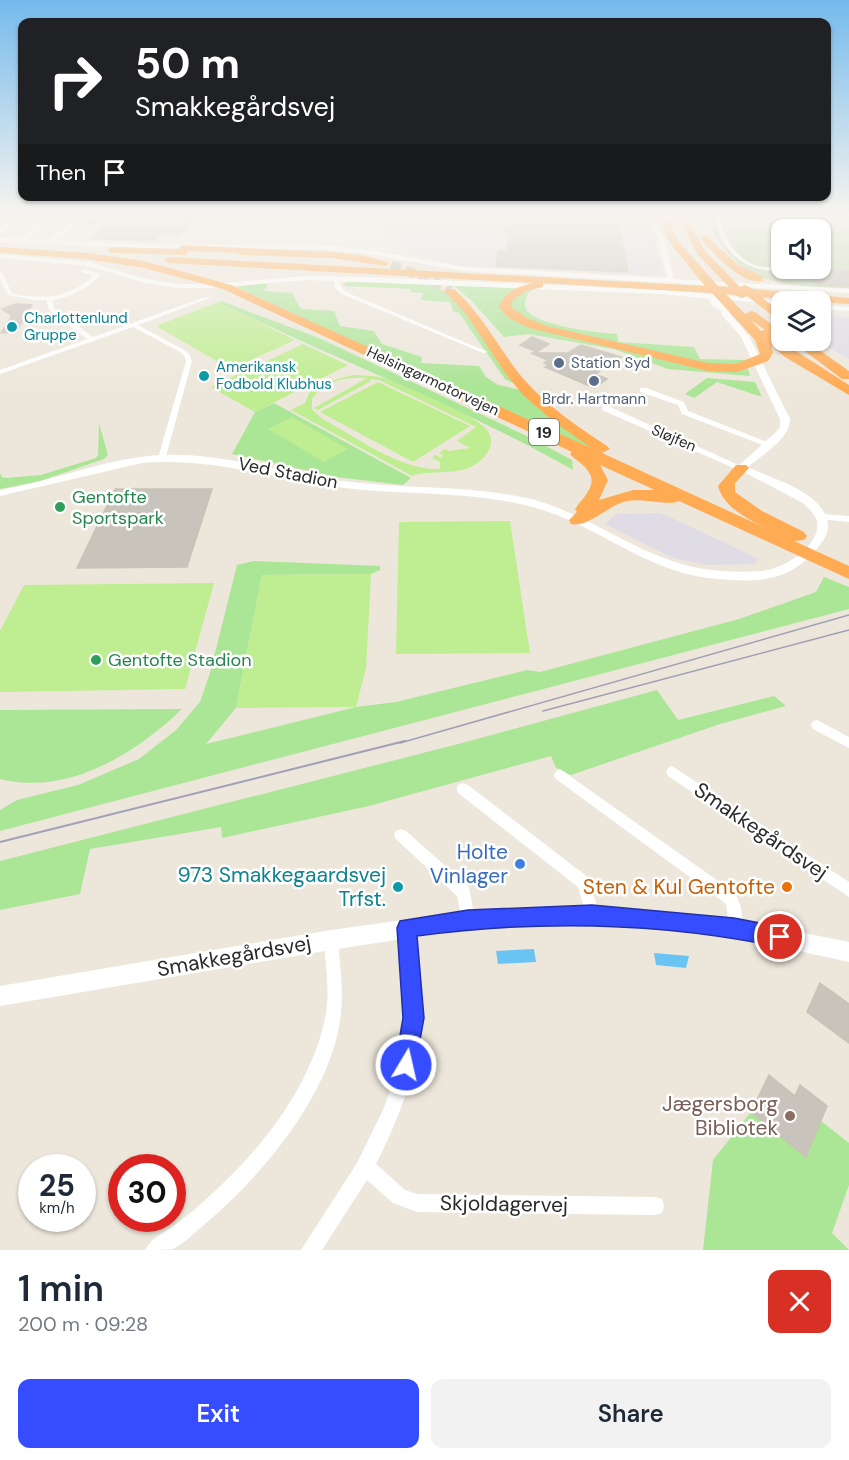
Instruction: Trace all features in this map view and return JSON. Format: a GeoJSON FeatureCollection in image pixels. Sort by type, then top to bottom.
{"type":"FeatureCollection","features":[{"type":"Feature","properties":{"kind":"highway","name":"Helsingørmotorvejen"},"geometry":{"type":"LineString","coordinates":[[182,272],[211,280],[238,292],[548,435],[798,558],[849,573]]}},
{"type":"Feature","properties":{"kind":"highway"},"geometry":{"type":"LineString","coordinates":[[308,272],[455,286]]}},
{"type":"Feature","properties":{"kind":"highway"},"geometry":{"type":"LineString","coordinates":[[372,272],[709,290]]}},
{"type":"Feature","properties":{"kind":"highway"},"geometry":{"type":"LineString","coordinates":[[437,272],[709,290]]}},
{"type":"Feature","properties":{"kind":"highway"},"geometry":{"type":"LineString","coordinates":[[699,272],[741,316],[764,342],[766,353],[764,358],[737,368],[708,367],[526,323],[505,307],[507,298],[513,293],[533,286],[556,284],[709,290],[756,290],[849,296]]}},
{"type":"Feature","properties":{"kind":"highway"},"geometry":{"type":"LineString","coordinates":[[708,272],[739,304],[771,329]]}},
{"type":"Feature","properties":{"kind":"highway"},"geometry":{"type":"LineString","coordinates":[[719,272],[771,319]]}},
{"type":"Feature","properties":{"kind":"highway"},"geometry":{"type":"LineString","coordinates":[[728,272],[771,312]]}},
{"type":"Feature","properties":{"kind":"highway"},"geometry":{"type":"LineString","coordinates":[[740,272],[756,290],[801,296],[849,296]]}},
{"type":"Feature","properties":{"kind":"highway","name":"19"},"geometry":{"type":"LineString","coordinates":[[455,286],[518,381],[543,406],[573,429],[605,451],[849,563]]}},
{"type":"Feature","properties":{"kind":"highway"},"geometry":{"type":"LineString","coordinates":[[663,292],[709,290]]}},
{"type":"Feature","properties":{"kind":"highway"},"geometry":{"type":"LineString","coordinates":[[818,290],[849,296]]}},
{"type":"Feature","properties":{"kind":"highway"},"geometry":{"type":"LineString","coordinates":[[831,309],[849,310]]}},
{"type":"Feature","properties":{"kind":"highway"},"geometry":{"type":"LineString","coordinates":[[741,316],[789,354],[849,390]]}},
{"type":"Feature","properties":{"kind":"highway"},"geometry":{"type":"LineString","coordinates":[[799,351],[849,390]]}},
{"type":"Feature","properties":{"kind":"highway"},"geometry":{"type":"LineString","coordinates":[[812,351],[849,377]]}},
{"type":"Feature","properties":{"kind":"highway"},"geometry":{"type":"LineString","coordinates":[[829,351],[849,363]]}},
{"type":"Feature","properties":{"kind":"highway"},"geometry":{"type":"LineString","coordinates":[[548,435],[592,465],[600,480],[600,488],[577,520]]}},
{"type":"Feature","properties":{"kind":"highway"},"geometry":{"type":"LineString","coordinates":[[741,468],[727,483],[726,490],[733,500],[849,563]]}},
{"type":"Feature","properties":{"kind":"highway"},"geometry":{"type":"LineString","coordinates":[[577,520],[607,500],[626,495],[651,495],[686,504],[798,558]]}},
{"type":"Feature","properties":{"kind":"street"},"geometry":{"type":"LineString","coordinates":[[0,274],[10,294],[28,299],[49,298],[84,287],[93,282],[98,274],[86,272]]}},
{"type":"Feature","properties":{"kind":"street"},"geometry":{"type":"LineString","coordinates":[[121,272],[145,281],[178,286],[336,278],[455,286],[663,292]]}},
{"type":"Feature","properties":{"kind":"street"},"geometry":{"type":"LineString","coordinates":[[544,272],[670,276],[709,290],[714,303],[725,309],[725,313],[741,330],[785,420],[785,427],[741,468],[806,500],[822,517],[849,519]]}},
{"type":"Feature","properties":{"kind":"street"},"geometry":{"type":"LineString","coordinates":[[336,278],[338,288],[344,293],[485,352]]}},
{"type":"Feature","properties":{"kind":"street"},"geometry":{"type":"LineString","coordinates":[[756,290],[818,290]]}},
{"type":"Feature","properties":{"kind":"street"},"geometry":{"type":"LineString","coordinates":[[756,290],[818,290]]}},
{"type":"Feature","properties":{"kind":"street"},"geometry":{"type":"LineString","coordinates":[[756,290],[771,298]]}},
{"type":"Feature","properties":{"kind":"street"},"geometry":{"type":"LineString","coordinates":[[49,298],[51,309],[92,339]]}},
{"type":"Feature","properties":{"kind":"street"},"geometry":{"type":"LineString","coordinates":[[0,372],[207,298]]}},
{"type":"Feature","properties":{"kind":"street"},"geometry":{"type":"LineString","coordinates":[[134,325],[182,351],[187,355],[189,361],[162,458]]}},
{"type":"Feature","properties":{"kind":"street"},"geometry":{"type":"LineString","coordinates":[[643,390],[681,405],[685,412],[768,444]]}},
{"type":"Feature","properties":{"kind":"street","name":"Sløjfen"},"geometry":{"type":"LineString","coordinates":[[605,408],[741,468]]}},
{"type":"Feature","properties":{"kind":"street","name":"Ved Stadion"},"geometry":{"type":"LineString","coordinates":[[0,493],[46,485],[124,462],[162,458],[234,463],[319,481],[391,490],[493,496],[542,505],[652,558],[686,571],[717,575],[782,572],[798,558]]}},
{"type":"Feature","properties":{"kind":"street"},"geometry":{"type":"LineString","coordinates":[[798,558],[822,534],[822,517]]}},
{"type":"Feature","properties":{"kind":"street"},"geometry":{"type":"LineString","coordinates":[[817,724],[849,743]]}},
{"type":"Feature","properties":{"kind":"street","name":"Smakkegårdsvej"},"geometry":{"type":"LineString","coordinates":[[672,772],[849,890]]}},
{"type":"Feature","properties":{"kind":"street"},"geometry":{"type":"LineString","coordinates":[[560,775],[730,898],[735,908],[734,928]]}},
{"type":"Feature","properties":{"kind":"street"},"geometry":{"type":"LineString","coordinates":[[463,789],[584,883],[592,914]]}},
{"type":"Feature","properties":{"kind":"street"},"geometry":{"type":"LineString","coordinates":[[401,835],[464,891],[468,920]]}},
{"type":"Feature","properties":{"kind":"street","name":"Smakkegårdsvej"},"geometry":{"type":"LineString","coordinates":[[0,996],[331,940],[468,920],[592,914],[734,928],[849,952]]}},
{"type":"Feature","properties":{"kind":"street"},"geometry":{"type":"LineString","coordinates":[[311,1250],[366,1167],[390,1116],[406,1065],[413,1018],[406,928]]}},
{"type":"Feature","properties":{"kind":"street"},"geometry":{"type":"LineString","coordinates":[[155,1250],[178,1236],[232,1186],[275,1137],[309,1086],[328,1043],[335,1011],[331,940]]}},
{"type":"Feature","properties":{"kind":"street","name":"Skjoldagervej"},"geometry":{"type":"LineString","coordinates":[[366,1167],[399,1197],[417,1203],[655,1206]]}},
{"type":"Feature","properties":{"kind":"shaded area"},"geometry":{"type":"Polygon","coordinates":[[[594,272],[663,272],[664,276],[594,272]]]}},
{"type":"Feature","properties":{"kind":"shaded area"},"geometry":{"type":"Polygon","coordinates":[[[831,315],[849,318],[849,359],[831,349],[831,315]]]}},
{"type":"Feature","properties":{"kind":"shaded area"},"geometry":{"type":"Polygon","coordinates":[[[660,513],[759,559],[754,564],[708,565],[673,558],[605,524],[616,514],[660,513]]]}},
{"type":"Feature","properties":{"kind":"green space"},"geometry":{"type":"Polygon","coordinates":[[[751,272],[771,272],[771,279],[831,279],[831,272],[849,272],[849,288],[795,285],[767,279],[751,272]]]}},
{"type":"Feature","properties":{"kind":"green space"},"geometry":{"type":"Polygon","coordinates":[[[353,281],[413,283],[432,286],[444,291],[456,301],[478,328],[515,384],[505,379],[459,313],[453,311],[450,302],[421,300],[423,293],[410,292],[411,289],[344,286],[345,283],[353,281]]]}},
{"type":"Feature","properties":{"kind":"green space"},"geometry":{"type":"Polygon","coordinates":[[[269,282],[264,291],[292,293],[301,309],[334,311],[340,326],[374,331],[382,344],[422,357],[421,363],[479,366],[486,377],[498,385],[521,390],[579,438],[613,460],[236,287],[269,282]]]}},
{"type":"Feature","properties":{"kind":"green space"},"geometry":{"type":"Polygon","coordinates":[[[453,285],[520,287],[503,298],[501,305],[517,322],[729,370],[748,369],[750,376],[668,369],[614,349],[528,334],[504,337],[471,300],[453,285]]]}},
{"type":"Feature","properties":{"kind":"green space"},"geometry":{"type":"Polygon","coordinates":[[[534,289],[528,293],[525,302],[526,309],[543,321],[569,328],[617,334],[618,342],[694,347],[700,359],[747,360],[748,364],[719,366],[536,324],[509,308],[510,299],[520,292],[534,289]]]}},
{"type":"Feature","properties":{"kind":"green space"},"geometry":{"type":"Polygon","coordinates":[[[221,301],[319,338],[531,438],[572,460],[573,470],[486,424],[218,302],[221,301]]]}},
{"type":"Feature","properties":{"kind":"green space"},"geometry":{"type":"Polygon","coordinates":[[[218,302],[295,340],[231,369],[156,326],[218,302]]]}},
{"type":"Feature","properties":{"kind":"green space"},"geometry":{"type":"Polygon","coordinates":[[[303,344],[348,365],[255,412],[211,387],[303,344]]]}},
{"type":"Feature","properties":{"kind":"green space"},"geometry":{"type":"Polygon","coordinates":[[[353,375],[388,379],[476,421],[489,433],[491,440],[488,452],[466,469],[421,473],[412,476],[291,410],[305,403],[309,393],[323,383],[353,375]],[[367,378],[344,379],[329,384],[312,399],[312,409],[321,418],[378,451],[425,468],[440,469],[440,462],[432,458],[435,455],[441,458],[443,455],[439,453],[445,449],[449,451],[470,448],[457,441],[476,427],[379,380],[369,379],[371,381],[318,410],[314,408],[367,378]]]}},
{"type":"Feature","properties":{"kind":"green space"},"geometry":{"type":"Polygon","coordinates":[[[707,378],[755,382],[762,397],[717,382],[694,398],[685,394],[707,378]]]}},
{"type":"Feature","properties":{"kind":"green space"},"geometry":{"type":"Polygon","coordinates":[[[378,382],[470,426],[413,462],[320,412],[378,382]]]}},
{"type":"Feature","properties":{"kind":"green space"},"geometry":{"type":"Polygon","coordinates":[[[274,403],[411,478],[403,485],[336,477],[232,454],[255,412],[274,403]]]}},
{"type":"Feature","properties":{"kind":"green space"},"geometry":{"type":"Polygon","coordinates":[[[292,417],[348,449],[324,462],[268,429],[292,417]]]}},
{"type":"Feature","properties":{"kind":"green space"},"geometry":{"type":"Polygon","coordinates":[[[99,423],[108,455],[104,459],[40,481],[0,489],[0,473],[6,478],[41,475],[96,458],[99,423]]]}},
{"type":"Feature","properties":{"kind":"green space"},"geometry":{"type":"Polygon","coordinates":[[[510,521],[530,653],[396,654],[399,522],[510,521]]]}},
{"type":"Feature","properties":{"kind":"green space"},"geometry":{"type":"Polygon","coordinates":[[[254,561],[380,566],[380,570],[371,574],[262,575],[236,708],[206,744],[356,707],[396,702],[527,670],[540,672],[739,619],[816,592],[824,577],[849,587],[849,609],[0,831],[0,810],[17,800],[78,785],[139,759],[176,730],[200,702],[210,673],[237,565],[254,561]]]}},
{"type":"Feature","properties":{"kind":"green space"},"geometry":{"type":"Polygon","coordinates":[[[371,574],[366,668],[356,707],[236,708],[262,575],[371,574]]]}},
{"type":"Feature","properties":{"kind":"green space","name":"Gentofte Stadion"},"geometry":{"type":"Polygon","coordinates":[[[214,583],[185,689],[0,692],[0,631],[24,585],[214,583]]]}},
{"type":"Feature","properties":{"kind":"green space"},"geometry":{"type":"Polygon","coordinates":[[[657,690],[678,720],[774,696],[786,706],[720,724],[571,775],[556,768],[551,756],[369,806],[222,838],[221,827],[90,849],[80,894],[0,910],[0,861],[462,743],[657,690]]]}},
{"type":"Feature","properties":{"kind":"green space"},"geometry":{"type":"Polygon","coordinates":[[[182,709],[143,741],[99,767],[51,782],[25,783],[0,779],[0,710],[182,709]]]}},
{"type":"Feature","properties":{"kind":"green space"},"geometry":{"type":"Polygon","coordinates":[[[751,1112],[806,1157],[821,1121],[849,1143],[849,1185],[832,1233],[849,1250],[703,1250],[713,1160],[751,1112]]]}},
{"type":"Feature","properties":{"kind":"water"},"geometry":{"type":"Polygon","coordinates":[[[534,949],[536,962],[498,964],[496,951],[534,949]]]}},
{"type":"Feature","properties":{"kind":"water"},"geometry":{"type":"Polygon","coordinates":[[[654,953],[689,956],[686,968],[656,965],[654,953]]]}},
{"type":"Feature","properties":{"kind":"building"},"geometry":{"type":"Polygon","coordinates":[[[831,272],[849,272],[849,286],[817,285],[813,279],[831,279],[831,272]]]}},
{"type":"Feature","properties":{"kind":"building"},"geometry":{"type":"Polygon","coordinates":[[[16,304],[32,305],[16,332],[1,333],[12,316],[2,309],[16,304]]]}},
{"type":"Feature","properties":{"kind":"building"},"geometry":{"type":"Polygon","coordinates":[[[532,337],[549,344],[537,352],[520,345],[532,337]]]}},
{"type":"Feature","properties":{"kind":"building","name":"Station Syd"},"geometry":{"type":"Polygon","coordinates":[[[581,345],[621,357],[595,374],[607,379],[594,388],[545,367],[549,365],[544,363],[548,360],[531,353],[568,353],[581,345]]]}},
{"type":"Feature","properties":{"kind":"building"},"geometry":{"type":"Polygon","coordinates":[[[115,489],[212,489],[187,567],[77,568],[115,489]]]}},
{"type":"Feature","properties":{"kind":"building"},"geometry":{"type":"Polygon","coordinates":[[[820,983],[849,1004],[849,1043],[807,1012],[820,983]]]}},
{"type":"Feature","properties":{"kind":"building","name":"Jægersborg Bibliotek"},"geometry":{"type":"Polygon","coordinates":[[[769,1075],[795,1096],[800,1085],[827,1106],[806,1157],[751,1112],[769,1075]]]}},
{"type":"Feature","properties":{"kind":"tunnel"},"geometry":{"type":"LineString","coordinates":[[411,272],[432,280],[450,291]]}},
{"type":"Feature","properties":{"kind":"tram line"},"geometry":{"type":"LineString","coordinates":[[400,743],[849,615]]}},
{"type":"Feature","properties":{"kind":"tram line"},"geometry":{"type":"LineString","coordinates":[[543,711],[849,630]]}},
{"type":"Feature","properties":{"kind":"tram line"},"geometry":{"type":"LineString","coordinates":[[0,842],[405,741]]}},
{"type":"Feature","properties":{"kind":"place","name":"Charlottenlund Gruppe"},"geometry":{"type":"Point","coordinates":[12,327]}},
{"type":"Feature","properties":{"kind":"place","name":"Station Syd"},"geometry":{"type":"Point","coordinates":[559,363]}},
{"type":"Feature","properties":{"kind":"place","name":"Amerikansk Fodbold Klubhus"},"geometry":{"type":"Point","coordinates":[204,376]}},
{"type":"Feature","properties":{"kind":"place","name":"Brdr. Hartmann"},"geometry":{"type":"Point","coordinates":[594,381]}},
{"type":"Feature","properties":{"kind":"place","name":"Gentofte Sportspark"},"geometry":{"type":"Point","coordinates":[60,507]}},
{"type":"Feature","properties":{"kind":"place","name":"Gentofte Stadion"},"geometry":{"type":"Point","coordinates":[96,660]}},
{"type":"Feature","properties":{"kind":"place","name":"Holte Vinlager"},"geometry":{"type":"Point","coordinates":[520,864]}},
{"type":"Feature","properties":{"kind":"place","name":"973 Smakkegaardsvej Trfst."},"geometry":{"type":"Point","coordinates":[398,887]}},
{"type":"Feature","properties":{"kind":"place","name":"Sten & Kul Gentofte"},"geometry":{"type":"Point","coordinates":[787,887]}},
{"type":"Feature","properties":{"kind":"place","name":"Jægersborg Bibliotek"},"geometry":{"type":"Point","coordinates":[790,1116]}},
{"type":"Feature","properties":{"kind":"route"},"geometry":{"type":"LineString","coordinates":[[406,1065],[413,1018],[406,928],[468,920],[592,914],[734,928],[780,937]]}}]}
